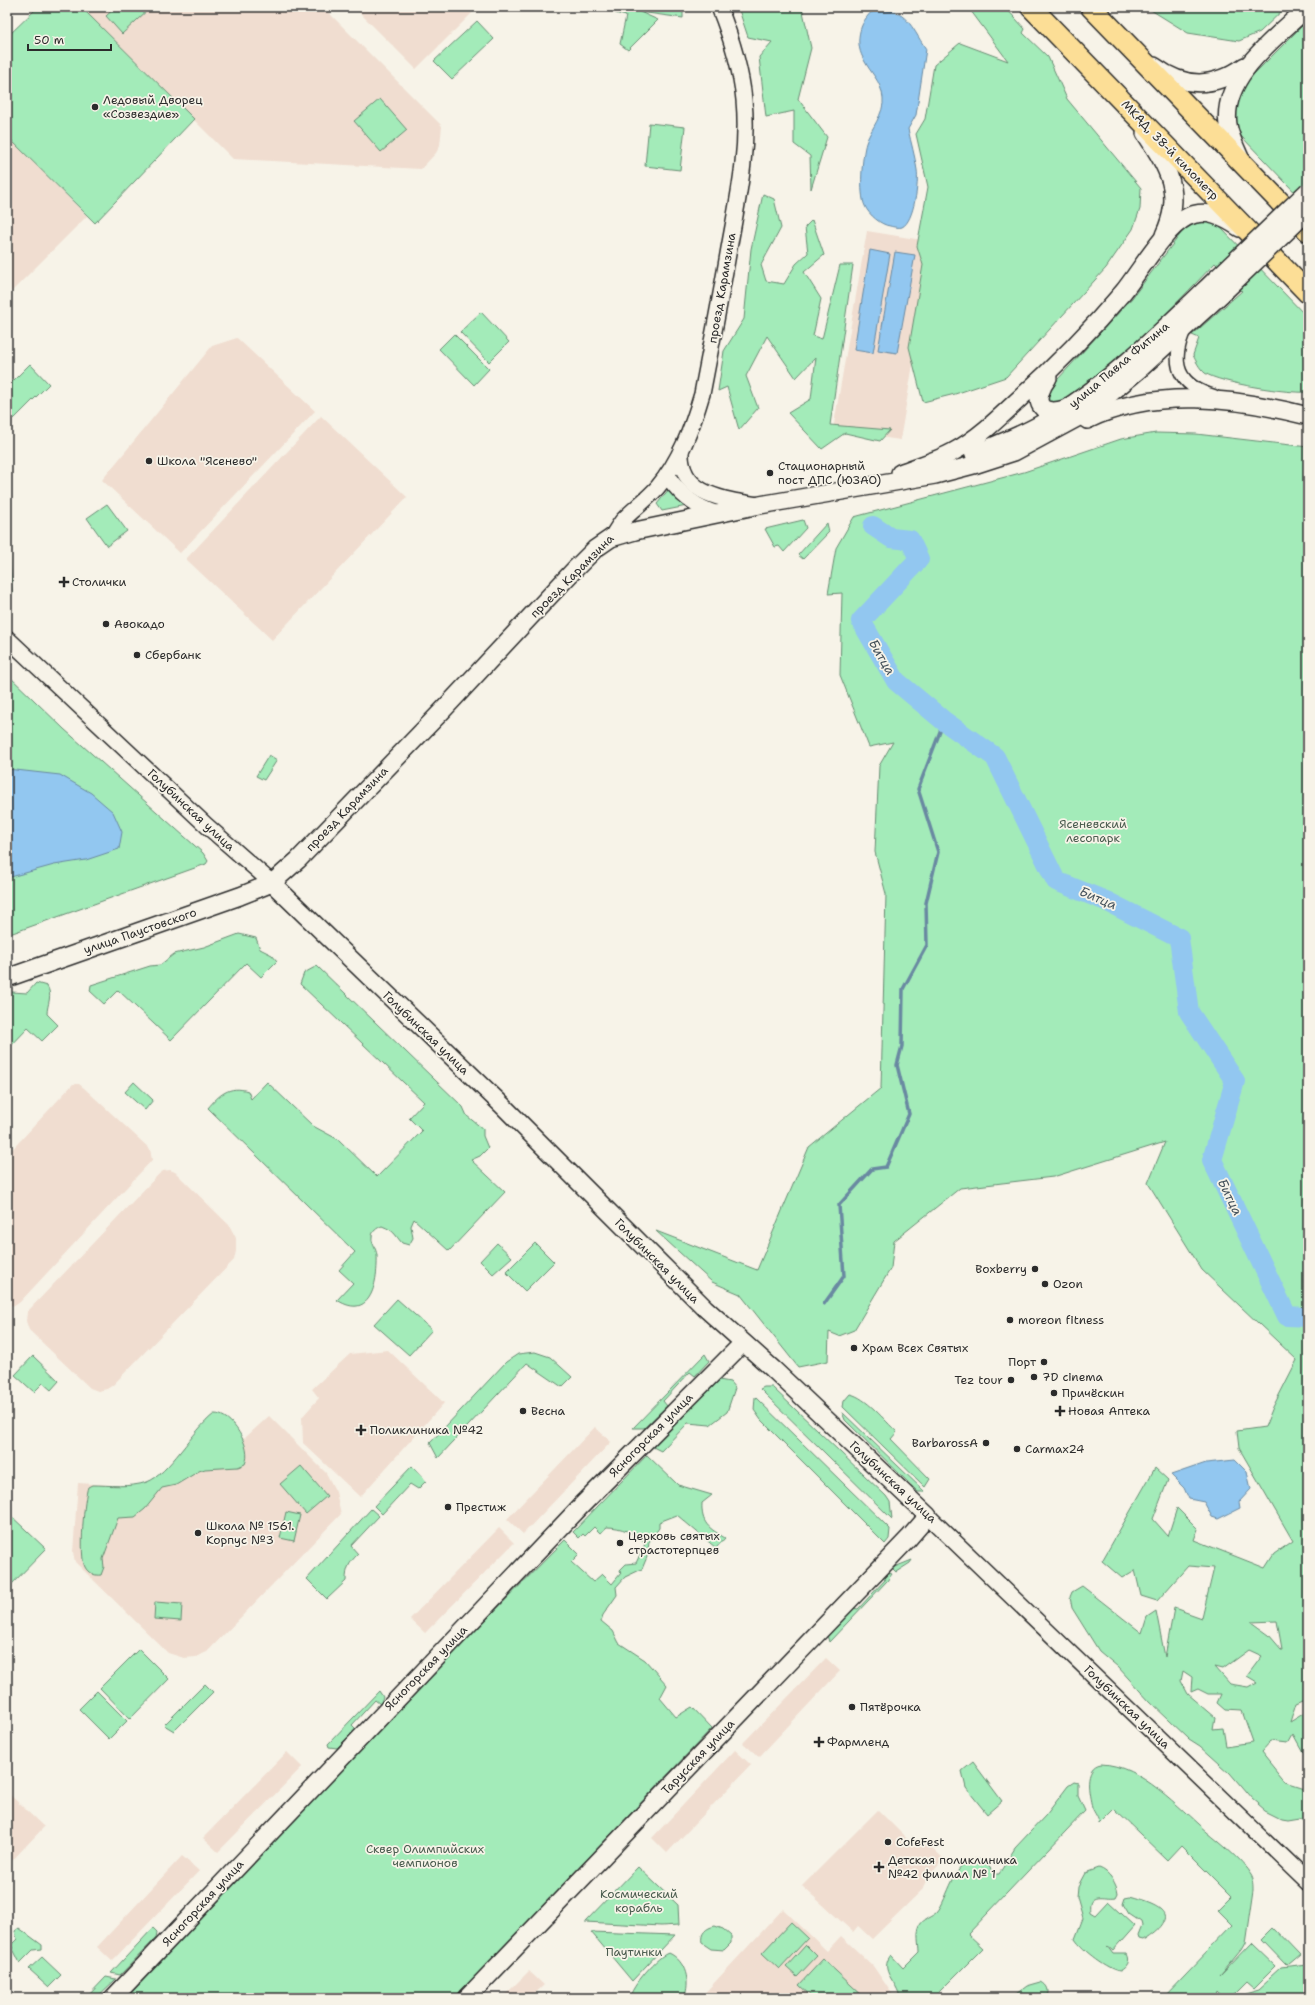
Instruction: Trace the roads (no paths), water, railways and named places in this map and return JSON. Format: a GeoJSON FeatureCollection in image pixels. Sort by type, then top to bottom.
{"type":"FeatureCollection","features":[{"type":"Feature","properties":{"kind":"highway","name":"МКАД, 38-й километр"},"geometry":{"type":"LineString","coordinates":[[1031,7],[1308,293]]}},
{"type":"Feature","properties":{"kind":"highway"},"geometry":{"type":"LineString","coordinates":[[1092,7],[1308,231]]}},
{"type":"Feature","properties":{"kind":"main road"},"geometry":{"type":"LineString","coordinates":[[1134,50],[1160,70],[1186,83],[1199,84],[1216,80],[1234,74],[1250,63],[1308,8]]}},
{"type":"Feature","properties":{"kind":"main road"},"geometry":{"type":"LineString","coordinates":[[1241,161],[1228,126],[1228,113],[1231,94],[1238,79],[1250,63]]}},
{"type":"Feature","properties":{"kind":"main road"},"geometry":{"type":"LineString","coordinates":[[1126,104],[1162,159],[1170,178],[1174,193],[1173,211],[1162,239]]}},
{"type":"Feature","properties":{"kind":"main road","name":"улица Павла Фитина"},"geometry":{"type":"LineString","coordinates":[[612,538],[635,531],[760,505],[797,500],[870,485],[935,475],[1014,452],[1077,418],[1105,398],[1186,327],[1220,286],[1308,191]]}},
{"type":"Feature","properties":{"kind":"main road","name":"улица Павла Фитина"},"geometry":{"type":"LineString","coordinates":[[870,485],[970,456],[1040,425],[1067,408],[1132,357],[1220,286],[1308,211]]}},
{"type":"Feature","properties":{"kind":"main road"},"geometry":{"type":"LineString","coordinates":[[1067,408],[1053,412],[1046,410],[1040,405],[1039,398],[1042,387],[1060,363],[1124,291],[1162,239],[1173,227],[1186,218],[1198,213],[1211,214],[1226,219],[1240,228],[1279,262]]}},
{"type":"Feature","properties":{"kind":"main road"},"geometry":{"type":"LineString","coordinates":[[870,485],[953,452],[986,429],[1060,363]]}},
{"type":"Feature","properties":{"kind":"main road"},"geometry":{"type":"LineString","coordinates":[[1032,443],[1039,443],[1105,411],[1134,404],[1177,399],[1230,401],[1281,409],[1308,416]]}},
{"type":"Feature","properties":{"kind":"main road","name":"проезд Карамзина"},"geometry":{"type":"LineString","coordinates":[[272,884],[333,824],[575,569],[595,550],[612,538]]}},
{"type":"Feature","properties":{"kind":"main road","name":"улица Паустовского"},"geometry":{"type":"LineString","coordinates":[[7,978],[272,884]]}},
{"type":"Feature","properties":{"kind":"main road","name":"Голубинская улица"},"geometry":{"type":"LineString","coordinates":[[272,884],[502,1105],[705,1308],[928,1516]]}},
{"type":"Feature","properties":{"kind":"main road","name":"Ясногорская улица"},"geometry":{"type":"LineString","coordinates":[[113,1998],[586,1501],[743,1343]]}},
{"type":"Feature","properties":{"kind":"main road","name":"Тарусская улица"},"geometry":{"type":"LineString","coordinates":[[467,1998],[928,1516]]}},
{"type":"Feature","properties":{"kind":"street","name":"проезд Карамзина"},"geometry":{"type":"LineString","coordinates":[[612,538],[623,521],[667,475],[681,451],[693,424],[702,394],[740,191],[745,141],[744,101],[740,69],[719,7]]}},
{"type":"Feature","properties":{"kind":"street"},"geometry":{"type":"LineString","coordinates":[[1279,262],[1308,298]]}},
{"type":"Feature","properties":{"kind":"street"},"geometry":{"type":"LineString","coordinates":[[1186,327],[1177,353],[1177,364],[1182,375],[1190,386],[1203,393],[1230,401]]}},
{"type":"Feature","properties":{"kind":"street"},"geometry":{"type":"LineString","coordinates":[[1281,409],[1308,408]]}},
{"type":"Feature","properties":{"kind":"street","name":"улица Павла Фитина"},"geometry":{"type":"LineString","coordinates":[[681,451],[681,464],[685,474],[696,487],[711,495],[725,499],[760,505]]}},
{"type":"Feature","properties":{"kind":"street"},"geometry":{"type":"LineString","coordinates":[[667,475],[674,486],[703,510],[718,514]]}},
{"type":"Feature","properties":{"kind":"street","name":"Голубинская улица"},"geometry":{"type":"LineString","coordinates":[[7,638],[202,821],[272,884]]}},
{"type":"Feature","properties":{"kind":"street","name":"Голубинская улица"},"geometry":{"type":"LineString","coordinates":[[928,1516],[1308,1882]]}},
{"type":"Feature","properties":{"kind":"water"},"geometry":{"type":"Polygon","coordinates":[[[877,8],[895,12],[902,16],[912,26],[926,49],[916,115],[908,129],[917,170],[915,201],[910,218],[902,227],[883,224],[876,219],[869,213],[865,206],[862,193],[862,165],[866,143],[882,110],[883,98],[880,86],[860,51],[859,37],[860,30],[866,18],[877,8]]]}},
{"type":"Feature","properties":{"kind":"water"},"geometry":{"type":"Polygon","coordinates":[[[870,250],[890,254],[873,353],[854,350],[870,250]]]}},
{"type":"Feature","properties":{"kind":"water"},"geometry":{"type":"Polygon","coordinates":[[[895,252],[915,255],[897,353],[878,350],[895,252]]]}},
{"type":"Feature","properties":{"kind":"water"},"geometry":{"type":"Polygon","coordinates":[[[7,769],[60,775],[91,793],[113,812],[122,832],[119,849],[86,860],[54,865],[7,878],[7,769]]]}},
{"type":"Feature","properties":{"kind":"water"},"geometry":{"type":"Polygon","coordinates":[[[1235,1460],[1247,1472],[1251,1489],[1239,1502],[1240,1508],[1218,1519],[1212,1517],[1204,1502],[1189,1499],[1184,1488],[1171,1475],[1206,1463],[1235,1460]]]}},
{"type":"Feature","properties":{"kind":"waterway","name":"Битца"},"geometry":{"type":"LineString","coordinates":[[873,526],[891,538],[910,540],[919,559],[861,621],[896,681],[944,721],[995,757],[1056,881],[1106,901],[1179,938],[1189,1012],[1235,1081],[1212,1160],[1287,1316],[1308,1317]]}},
{"type":"Feature","properties":{"kind":"waterway"},"geometry":{"type":"LineString","coordinates":[[824,1304],[844,1276],[839,1205],[872,1169],[886,1167],[909,1114],[897,1065],[902,1046],[903,989],[927,945],[926,903],[938,852],[918,789],[944,721]]}},
{"type":"Feature","properties":{"kind":"place","name":"Ледовый Дворец «Созвездие»"},"geometry":{"type":"Point","coordinates":[95,107]}},
{"type":"Feature","properties":{"kind":"place","name":"Школа \"Ясенево\""},"geometry":{"type":"Point","coordinates":[149,461]}},
{"type":"Feature","properties":{"kind":"place","name":"Стационарный пост ДПС (ЮЗАО)"},"geometry":{"type":"Point","coordinates":[770,473]}},
{"type":"Feature","properties":{"kind":"place","name":"Столички"},"geometry":{"type":"Point","coordinates":[64,582]}},
{"type":"Feature","properties":{"kind":"place","name":"Авокадо"},"geometry":{"type":"Point","coordinates":[106,624]}},
{"type":"Feature","properties":{"kind":"place","name":"Сбербанк"},"geometry":{"type":"Point","coordinates":[137,655]}},
{"type":"Feature","properties":{"kind":"place","name":"Boxberry"},"geometry":{"type":"Point","coordinates":[1035,1269]}},
{"type":"Feature","properties":{"kind":"place","name":"Ozon"},"geometry":{"type":"Point","coordinates":[1045,1284]}},
{"type":"Feature","properties":{"kind":"place","name":"moreon fitness"},"geometry":{"type":"Point","coordinates":[1010,1320]}},
{"type":"Feature","properties":{"kind":"place","name":"Храм Всех Святых"},"geometry":{"type":"Point","coordinates":[854,1348]}},
{"type":"Feature","properties":{"kind":"place","name":"Порт"},"geometry":{"type":"Point","coordinates":[1044,1362]}},
{"type":"Feature","properties":{"kind":"place","name":"7D cinema"},"geometry":{"type":"Point","coordinates":[1034,1377]}},
{"type":"Feature","properties":{"kind":"place","name":"Tez tour"},"geometry":{"type":"Point","coordinates":[1011,1380]}},
{"type":"Feature","properties":{"kind":"place","name":"Причёскин"},"geometry":{"type":"Point","coordinates":[1054,1393]}},
{"type":"Feature","properties":{"kind":"place","name":"Весна"},"geometry":{"type":"Point","coordinates":[523,1411]}},
{"type":"Feature","properties":{"kind":"place","name":"Новая Аптека"},"geometry":{"type":"Point","coordinates":[1060,1411]}},
{"type":"Feature","properties":{"kind":"place","name":"Поликлиника №42"},"geometry":{"type":"Point","coordinates":[361,1430]}},
{"type":"Feature","properties":{"kind":"place","name":"BarbarossA"},"geometry":{"type":"Point","coordinates":[986,1443]}},
{"type":"Feature","properties":{"kind":"place","name":"Carmax24"},"geometry":{"type":"Point","coordinates":[1017,1449]}},
{"type":"Feature","properties":{"kind":"place","name":"Престиж"},"geometry":{"type":"Point","coordinates":[448,1507]}},
{"type":"Feature","properties":{"kind":"place","name":"Школа № 1561. Корпус №3"},"geometry":{"type":"Point","coordinates":[198,1533]}},
{"type":"Feature","properties":{"kind":"place","name":"Церковь святых страстотерпцев"},"geometry":{"type":"Point","coordinates":[620,1543]}},
{"type":"Feature","properties":{"kind":"place","name":"Пятёрочка"},"geometry":{"type":"Point","coordinates":[852,1707]}},
{"type":"Feature","properties":{"kind":"place","name":"Фармленд"},"geometry":{"type":"Point","coordinates":[819,1742]}},
{"type":"Feature","properties":{"kind":"place","name":"CofeFest"},"geometry":{"type":"Point","coordinates":[888,1842]}},
{"type":"Feature","properties":{"kind":"place","name":"Детская поликлиника №42 филиал № 1"},"geometry":{"type":"Point","coordinates":[879,1867]}},
{"type":"Feature","properties":{"kind":"park label","name":"Ясеневский лесопарк"},"geometry":{"type":"Point","coordinates":[1093,831]}},
{"type":"Feature","properties":{"kind":"park label","name":"Сквер Олимпийских чемпионов"},"geometry":{"type":"Point","coordinates":[425,1856]}},
{"type":"Feature","properties":{"kind":"park label","name":"Космический корабль"},"geometry":{"type":"Point","coordinates":[639,1901]}},
{"type":"Feature","properties":{"kind":"park label","name":"Паутинки"},"geometry":{"type":"Point","coordinates":[634,1952]}}]}
